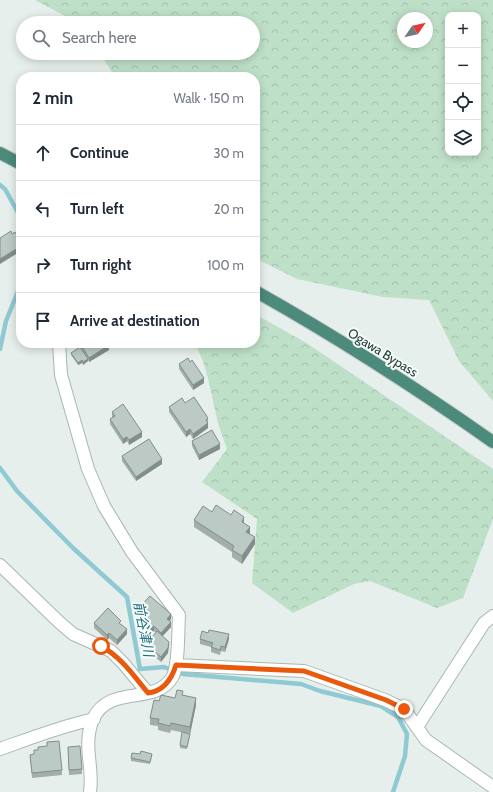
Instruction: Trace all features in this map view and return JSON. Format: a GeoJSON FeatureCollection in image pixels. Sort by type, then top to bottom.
{"type":"FeatureCollection","features":[{"type":"Feature","properties":{"kind":"highway"},"geometry":{"type":"LineString","coordinates":[[0,153],[16,161]]}},
{"type":"Feature","properties":{"kind":"highway","name":"Ogawa Bypass"},"geometry":{"type":"LineString","coordinates":[[260,294],[426,396],[493,442]]}},
{"type":"Feature","properties":{"kind":"street"},"geometry":{"type":"LineString","coordinates":[[59,348],[61,375],[88,470],[104,506],[132,552],[179,615],[176,665],[172,676],[164,686],[152,692],[119,698],[106,703],[98,710],[89,732],[87,750],[91,786],[90,792]]}},
{"type":"Feature","properties":{"kind":"street"},"geometry":{"type":"LineString","coordinates":[[0,565],[73,634],[111,651],[148,693]]}},
{"type":"Feature","properties":{"kind":"street"},"geometry":{"type":"LineString","coordinates":[[417,727],[484,623],[493,616]]}},
{"type":"Feature","properties":{"kind":"street"},"geometry":{"type":"LineString","coordinates":[[176,665],[304,671],[386,700],[404,709],[426,740],[493,787]]}},
{"type":"Feature","properties":{"kind":"street"},"geometry":{"type":"LineString","coordinates":[[0,749],[44,733],[94,719]]}},
{"type":"Feature","properties":{"kind":"green space"},"geometry":{"type":"Polygon","coordinates":[[[35,0],[493,0],[493,401],[459,361],[429,300],[383,297],[297,279],[260,260],[260,72],[112,72],[104,60],[260,60],[260,16],[65,16],[35,0]]]}},
{"type":"Feature","properties":{"kind":"green space"},"geometry":{"type":"Polygon","coordinates":[[[260,317],[308,344],[493,469],[493,519],[463,598],[437,608],[370,581],[354,584],[293,613],[252,583],[257,519],[202,482],[227,449],[218,422],[205,368],[196,348],[260,348],[260,317]]]}},
{"type":"Feature","properties":{"kind":"building"},"geometry":{"type":"Polygon","coordinates":[[[11,231],[12,234],[15,232],[16,234],[16,249],[0,259],[0,238],[11,231]]]}},
{"type":"Feature","properties":{"kind":"building"},"geometry":{"type":"Polygon","coordinates":[[[81,348],[88,359],[83,362],[82,360],[78,363],[71,353],[81,348]]]}},
{"type":"Feature","properties":{"kind":"building"},"geometry":{"type":"Polygon","coordinates":[[[83,348],[104,348],[89,358],[83,348]]]}},
{"type":"Feature","properties":{"kind":"building"},"geometry":{"type":"Polygon","coordinates":[[[188,358],[190,362],[192,360],[204,378],[193,385],[179,364],[188,358]]]}},
{"type":"Feature","properties":{"kind":"building"},"geometry":{"type":"Polygon","coordinates":[[[194,397],[208,418],[206,420],[208,423],[193,434],[190,429],[186,432],[169,407],[182,398],[185,403],[194,397]]]}},
{"type":"Feature","properties":{"kind":"building"},"geometry":{"type":"Polygon","coordinates":[[[123,404],[142,432],[129,440],[127,437],[123,439],[110,419],[115,416],[112,412],[123,404]]]}},
{"type":"Feature","properties":{"kind":"building"},"geometry":{"type":"Polygon","coordinates":[[[212,430],[220,444],[199,455],[192,441],[212,430]]]}},
{"type":"Feature","properties":{"kind":"building"},"geometry":{"type":"Polygon","coordinates":[[[149,439],[162,459],[136,477],[122,456],[149,439]]]}},
{"type":"Feature","properties":{"kind":"building"},"geometry":{"type":"Polygon","coordinates":[[[216,505],[231,515],[234,510],[244,517],[242,522],[250,527],[246,532],[255,537],[242,556],[232,550],[234,546],[194,520],[203,506],[212,512],[216,505]]]}},
{"type":"Feature","properties":{"kind":"building"},"geometry":{"type":"Polygon","coordinates":[[[150,596],[171,614],[167,619],[171,622],[161,633],[154,626],[151,629],[139,617],[141,615],[137,610],[150,596]]]}},
{"type":"Feature","properties":{"kind":"building"},"geometry":{"type":"Polygon","coordinates":[[[108,608],[121,621],[119,623],[127,629],[117,640],[109,633],[107,635],[94,623],[108,608]]]}},
{"type":"Feature","properties":{"kind":"building"},"geometry":{"type":"Polygon","coordinates":[[[209,630],[229,634],[225,647],[221,646],[220,650],[211,647],[213,643],[200,639],[202,631],[208,633],[209,630]]]}},
{"type":"Feature","properties":{"kind":"building"},"geometry":{"type":"Polygon","coordinates":[[[157,631],[169,642],[168,648],[161,657],[145,644],[148,641],[146,639],[150,634],[153,636],[157,631]]]}},
{"type":"Feature","properties":{"kind":"building"},"geometry":{"type":"Polygon","coordinates":[[[177,690],[183,691],[182,695],[196,698],[190,727],[171,723],[170,726],[158,723],[159,719],[150,718],[154,700],[159,701],[161,695],[175,698],[177,690]]]}},
{"type":"Feature","properties":{"kind":"building"},"geometry":{"type":"Polygon","coordinates":[[[182,732],[190,734],[187,747],[180,745],[182,732]]]}},
{"type":"Feature","properties":{"kind":"building"},"geometry":{"type":"Polygon","coordinates":[[[59,741],[62,770],[32,773],[30,755],[34,754],[34,750],[38,750],[38,747],[47,746],[47,742],[59,741]]]}},
{"type":"Feature","properties":{"kind":"building"},"geometry":{"type":"Polygon","coordinates":[[[80,746],[82,769],[69,770],[68,747],[80,746]]]}},
{"type":"Feature","properties":{"kind":"building"},"geometry":{"type":"Polygon","coordinates":[[[141,751],[152,754],[150,762],[131,758],[132,753],[140,754],[141,751]]]}},
{"type":"Feature","properties":{"kind":"waterway","name":"前谷津川"},"geometry":{"type":"LineString","coordinates":[[0,185],[5,189],[16,209]]}},
{"type":"Feature","properties":{"kind":"waterway","name":"前谷津川"},"geometry":{"type":"LineString","coordinates":[[0,349],[6,321],[16,296]]}},
{"type":"Feature","properties":{"kind":"waterway","name":"前谷津川"},"geometry":{"type":"LineString","coordinates":[[0,468],[17,491],[73,548],[127,597],[140,669],[164,667],[183,674],[301,684],[320,691],[381,706],[398,717],[407,734],[405,756],[393,792]]}},
{"type":"Feature","properties":{"kind":"route"},"geometry":{"type":"LineString","coordinates":[[101,646],[111,651],[148,693],[164,686],[172,676],[176,665],[304,671],[386,700],[404,709]]}}]}
